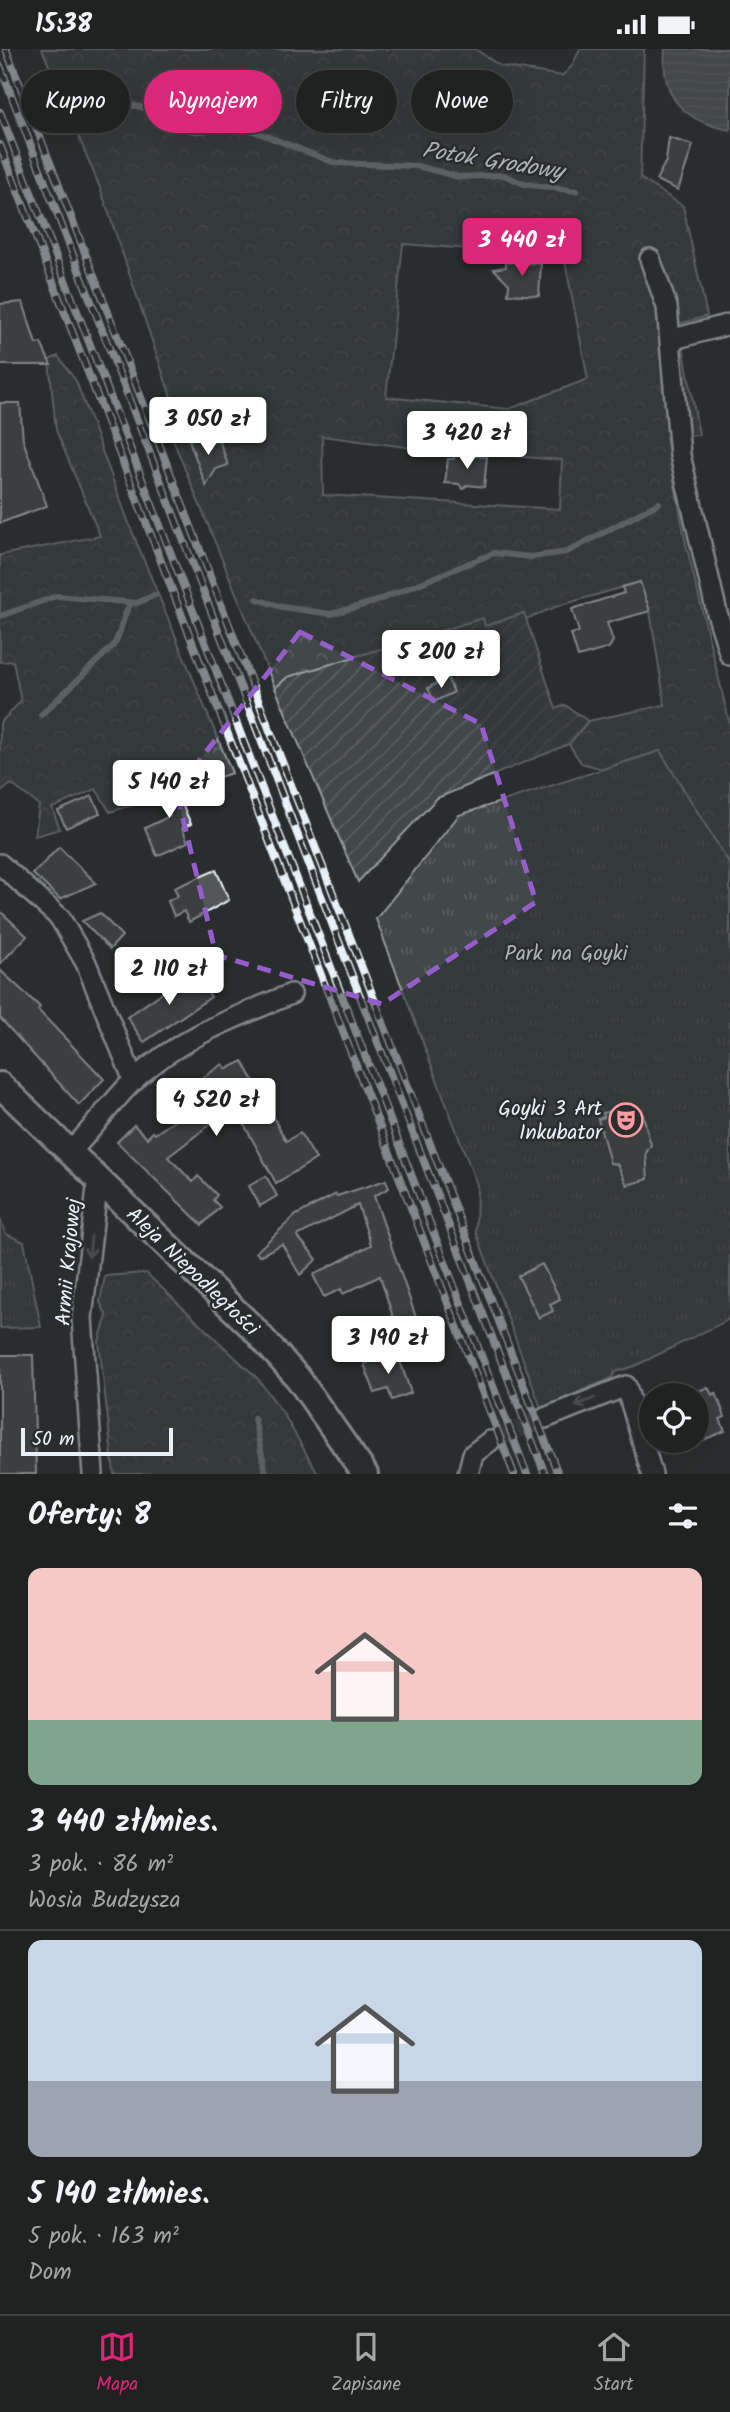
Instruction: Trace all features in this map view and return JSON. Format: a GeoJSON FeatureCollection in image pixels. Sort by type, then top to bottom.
{"type":"FeatureCollection","features":[{"type":"Feature","properties":{"kind":"main road","name":"Aleja Niepodległości"},"geometry":{"type":"LineString","coordinates":[[0,1085],[253,1328],[289,1368],[337,1429],[365,1474]]}},
{"type":"Feature","properties":{"kind":"street"},"geometry":{"type":"LineString","coordinates":[[650,259],[667,307],[680,456],[723,610],[730,655]]}},
{"type":"Feature","properties":{"kind":"street"},"geometry":{"type":"LineString","coordinates":[[670,340],[730,324]]}},
{"type":"Feature","properties":{"kind":"street"},"geometry":{"type":"LineString","coordinates":[[0,864],[60,918],[86,963],[134,1081]]}},
{"type":"Feature","properties":{"kind":"street"},"geometry":{"type":"LineString","coordinates":[[70,1152],[134,1081],[161,1057],[202,1032],[291,994]]}},
{"type":"Feature","properties":{"kind":"street","name":"Armii Krajowej"},"geometry":{"type":"LineString","coordinates":[[93,1474],[82,1318],[98,1179]]}},
{"type":"Feature","properties":{"kind":"street"},"geometry":{"type":"LineString","coordinates":[[545,1418],[626,1386],[652,1474]]}},
{"type":"Feature","properties":{"kind":"street"},"geometry":{"type":"LineString","coordinates":[[468,1474],[473,1454],[490,1441]]}},
{"type":"Feature","properties":{"kind":"highlighted area"},"geometry":{"type":"Polygon","coordinates":[[[300,632],[481,724],[536,902],[382,1004],[216,955],[176,790],[300,632]]]}},
{"type":"Feature","properties":{"kind":"green space"},"geometry":{"type":"Polygon","coordinates":[[[42,49],[475,49],[500,66],[562,76],[572,66],[580,49],[644,49],[640,178],[683,206],[707,316],[679,324],[699,435],[666,437],[686,544],[730,725],[730,865],[660,751],[603,769],[581,763],[569,744],[588,721],[665,705],[650,611],[640,582],[558,606],[526,619],[523,613],[485,627],[483,619],[288,677],[275,688],[164,418],[174,406],[101,190],[77,133],[130,133],[130,70],[51,70],[42,49]],[[403,244],[386,397],[509,409],[588,379],[564,256],[403,244]],[[322,436],[323,495],[560,509],[562,460],[429,450],[322,436]]]}},
{"type":"Feature","properties":{"kind":"green space"},"geometry":{"type":"Polygon","coordinates":[[[58,356],[76,381],[133,534],[232,773],[110,812],[96,789],[52,808],[60,829],[35,836],[39,805],[11,784],[0,793],[0,723],[21,701],[13,661],[0,662],[0,555],[100,536],[56,430],[49,360],[58,356]]]}},
{"type":"Feature","properties":{"kind":"green space"},"geometry":{"type":"Polygon","coordinates":[[[524,613],[556,709],[565,705],[588,721],[569,744],[437,798],[358,882],[275,688],[288,677],[483,618],[485,626],[524,613]]]}},
{"type":"Feature","properties":{"kind":"green space","name":"Park na Goyki"},"geometry":{"type":"Polygon","coordinates":[[[660,751],[730,865],[730,1319],[635,1366],[615,1372],[612,1378],[541,1408],[476,1232],[477,1185],[376,919],[459,815],[660,751]]]}},
{"type":"Feature","properties":{"kind":"green space"},"geometry":{"type":"Polygon","coordinates":[[[0,1219],[6,1234],[24,1242],[41,1327],[0,1328],[0,1219]]]}},
{"type":"Feature","properties":{"kind":"green space"},"geometry":{"type":"Polygon","coordinates":[[[146,1273],[258,1379],[283,1413],[318,1474],[114,1474],[99,1341],[107,1316],[100,1302],[105,1276],[146,1273]]]}},
{"type":"Feature","properties":{"kind":"shaded area"},"geometry":{"type":"Polygon","coordinates":[[[665,49],[730,49],[730,130],[699,120],[678,104],[666,81],[665,49]]]}},
{"type":"Feature","properties":{"kind":"building"},"geometry":{"type":"Polygon","coordinates":[[[669,138],[693,145],[678,190],[656,180],[666,161],[669,138]]]}},
{"type":"Feature","properties":{"kind":"building"},"geometry":{"type":"Polygon","coordinates":[[[506,262],[541,264],[539,296],[508,294],[509,284],[494,269],[506,267],[506,262]]]}},
{"type":"Feature","properties":{"kind":"building"},"geometry":{"type":"Polygon","coordinates":[[[23,302],[36,344],[41,343],[51,365],[0,365],[0,304],[23,302]]]}},
{"type":"Feature","properties":{"kind":"building"},"geometry":{"type":"Polygon","coordinates":[[[0,403],[20,403],[23,440],[47,506],[0,523],[0,403]]]}},
{"type":"Feature","properties":{"kind":"building"},"geometry":{"type":"Polygon","coordinates":[[[204,435],[207,444],[219,440],[228,465],[216,469],[206,486],[189,440],[204,435]]]}},
{"type":"Feature","properties":{"kind":"building"},"geometry":{"type":"Polygon","coordinates":[[[454,454],[487,457],[484,487],[467,485],[463,489],[459,484],[445,483],[448,459],[454,459],[454,454]]]}},
{"type":"Feature","properties":{"kind":"building"},"geometry":{"type":"Polygon","coordinates":[[[640,582],[650,611],[607,623],[613,641],[609,648],[578,657],[571,634],[579,632],[572,609],[624,593],[622,587],[640,582]]]}},
{"type":"Feature","properties":{"kind":"building"},"geometry":{"type":"Polygon","coordinates":[[[447,678],[454,692],[434,702],[428,688],[447,678]]]}},
{"type":"Feature","properties":{"kind":"building"},"geometry":{"type":"Polygon","coordinates":[[[167,771],[191,824],[182,828],[188,842],[157,856],[145,828],[170,816],[156,776],[167,771]]]}},
{"type":"Feature","properties":{"kind":"building"},"geometry":{"type":"Polygon","coordinates":[[[92,796],[100,813],[66,828],[58,811],[92,796]]]}},
{"type":"Feature","properties":{"kind":"building"},"geometry":{"type":"Polygon","coordinates":[[[59,847],[96,883],[60,899],[33,874],[59,847]]]}},
{"type":"Feature","properties":{"kind":"building"},"geometry":{"type":"Polygon","coordinates":[[[216,870],[229,900],[189,922],[184,911],[174,916],[168,901],[178,896],[174,888],[216,870]]]}},
{"type":"Feature","properties":{"kind":"building"},"geometry":{"type":"Polygon","coordinates":[[[0,911],[27,936],[0,964],[0,911]]]}},
{"type":"Feature","properties":{"kind":"building"},"geometry":{"type":"Polygon","coordinates":[[[100,913],[122,936],[110,949],[82,921],[100,913]]]}},
{"type":"Feature","properties":{"kind":"building"},"geometry":{"type":"Polygon","coordinates":[[[0,970],[40,1007],[38,1010],[104,1079],[79,1105],[0,1018],[0,970]]]}},
{"type":"Feature","properties":{"kind":"building"},"geometry":{"type":"Polygon","coordinates":[[[194,971],[211,997],[144,1042],[127,1017],[194,971]]]}},
{"type":"Feature","properties":{"kind":"building"},"geometry":{"type":"Polygon","coordinates":[[[243,1061],[286,1141],[300,1133],[316,1159],[276,1183],[234,1106],[168,1157],[193,1182],[198,1176],[217,1195],[213,1200],[220,1207],[202,1225],[117,1142],[134,1125],[147,1138],[153,1132],[155,1134],[197,1105],[186,1089],[223,1064],[227,1069],[243,1061]]]}},
{"type":"Feature","properties":{"kind":"building"},"geometry":{"type":"Polygon","coordinates":[[[631,1106],[636,1113],[642,1111],[651,1145],[646,1153],[648,1179],[627,1185],[617,1164],[610,1163],[598,1119],[604,1117],[603,1113],[631,1106]]]}},
{"type":"Feature","properties":{"kind":"building"},"geometry":{"type":"Polygon","coordinates":[[[266,1176],[277,1196],[260,1206],[249,1186],[266,1176]]]}},
{"type":"Feature","properties":{"kind":"building"},"geometry":{"type":"Polygon","coordinates":[[[386,1180],[389,1188],[374,1196],[418,1323],[397,1330],[380,1276],[343,1294],[341,1289],[324,1297],[313,1275],[371,1245],[358,1205],[297,1236],[317,1259],[300,1275],[282,1244],[259,1256],[256,1252],[296,1215],[336,1194],[337,1196],[386,1180]]]}},
{"type":"Feature","properties":{"kind":"building"},"geometry":{"type":"Polygon","coordinates":[[[542,1264],[560,1299],[550,1304],[553,1311],[539,1318],[518,1276],[542,1264]]]}},
{"type":"Feature","properties":{"kind":"building"},"geometry":{"type":"Polygon","coordinates":[[[397,1352],[411,1393],[392,1400],[388,1389],[375,1393],[364,1364],[397,1352]]]}},
{"type":"Feature","properties":{"kind":"building"},"geometry":{"type":"Polygon","coordinates":[[[0,1355],[33,1355],[36,1474],[0,1474],[0,1355]]]}},
{"type":"Feature","properties":{"kind":"building"},"geometry":{"type":"Polygon","coordinates":[[[709,1389],[712,1395],[716,1393],[725,1417],[720,1419],[725,1431],[709,1438],[709,1389]]]}},
{"type":"Feature","properties":{"kind":"waterway","name":"Potok Grodowy"},"geometry":{"type":"LineString","coordinates":[[130,105],[174,114],[185,121],[188,130],[246,128],[335,163],[417,166],[459,177],[504,175],[524,184],[576,191]]}},
{"type":"Feature","properties":{"kind":"waterway"},"geometry":{"type":"LineString","coordinates":[[257,599],[282,607],[331,614],[374,602],[494,553],[531,557],[567,552],[659,503]]}},
{"type":"Feature","properties":{"kind":"waterway"},"geometry":{"type":"LineString","coordinates":[[0,616],[57,596],[137,603],[155,595]]}},
{"type":"Feature","properties":{"kind":"waterway"},"geometry":{"type":"LineString","coordinates":[[41,715],[113,646],[131,603]]}},
{"type":"Feature","properties":{"kind":"waterway"},"geometry":{"type":"LineString","coordinates":[[254,1418],[266,1474]]}},
{"type":"Feature","properties":{"kind":"tunnel"},"geometry":{"type":"LineString","coordinates":[[490,1441],[545,1418]]}},
{"type":"Feature","properties":{"kind":"railway"},"geometry":{"type":"LineString","coordinates":[[6,49],[558,1474]]}},
{"type":"Feature","properties":{"kind":"railway"},"geometry":{"type":"LineString","coordinates":[[0,66],[545,1474]]}},
{"type":"Feature","properties":{"kind":"railway"},"geometry":{"type":"LineString","coordinates":[[0,112],[527,1474]]}},
{"type":"Feature","properties":{"kind":"railway"},"geometry":{"type":"LineString","coordinates":[[0,145],[514,1474]]}},
{"type":"Feature","properties":{"kind":"place","name":"Goyki 3 Art Inkubator"},"geometry":{"type":"Point","coordinates":[626,1120]}}]}
